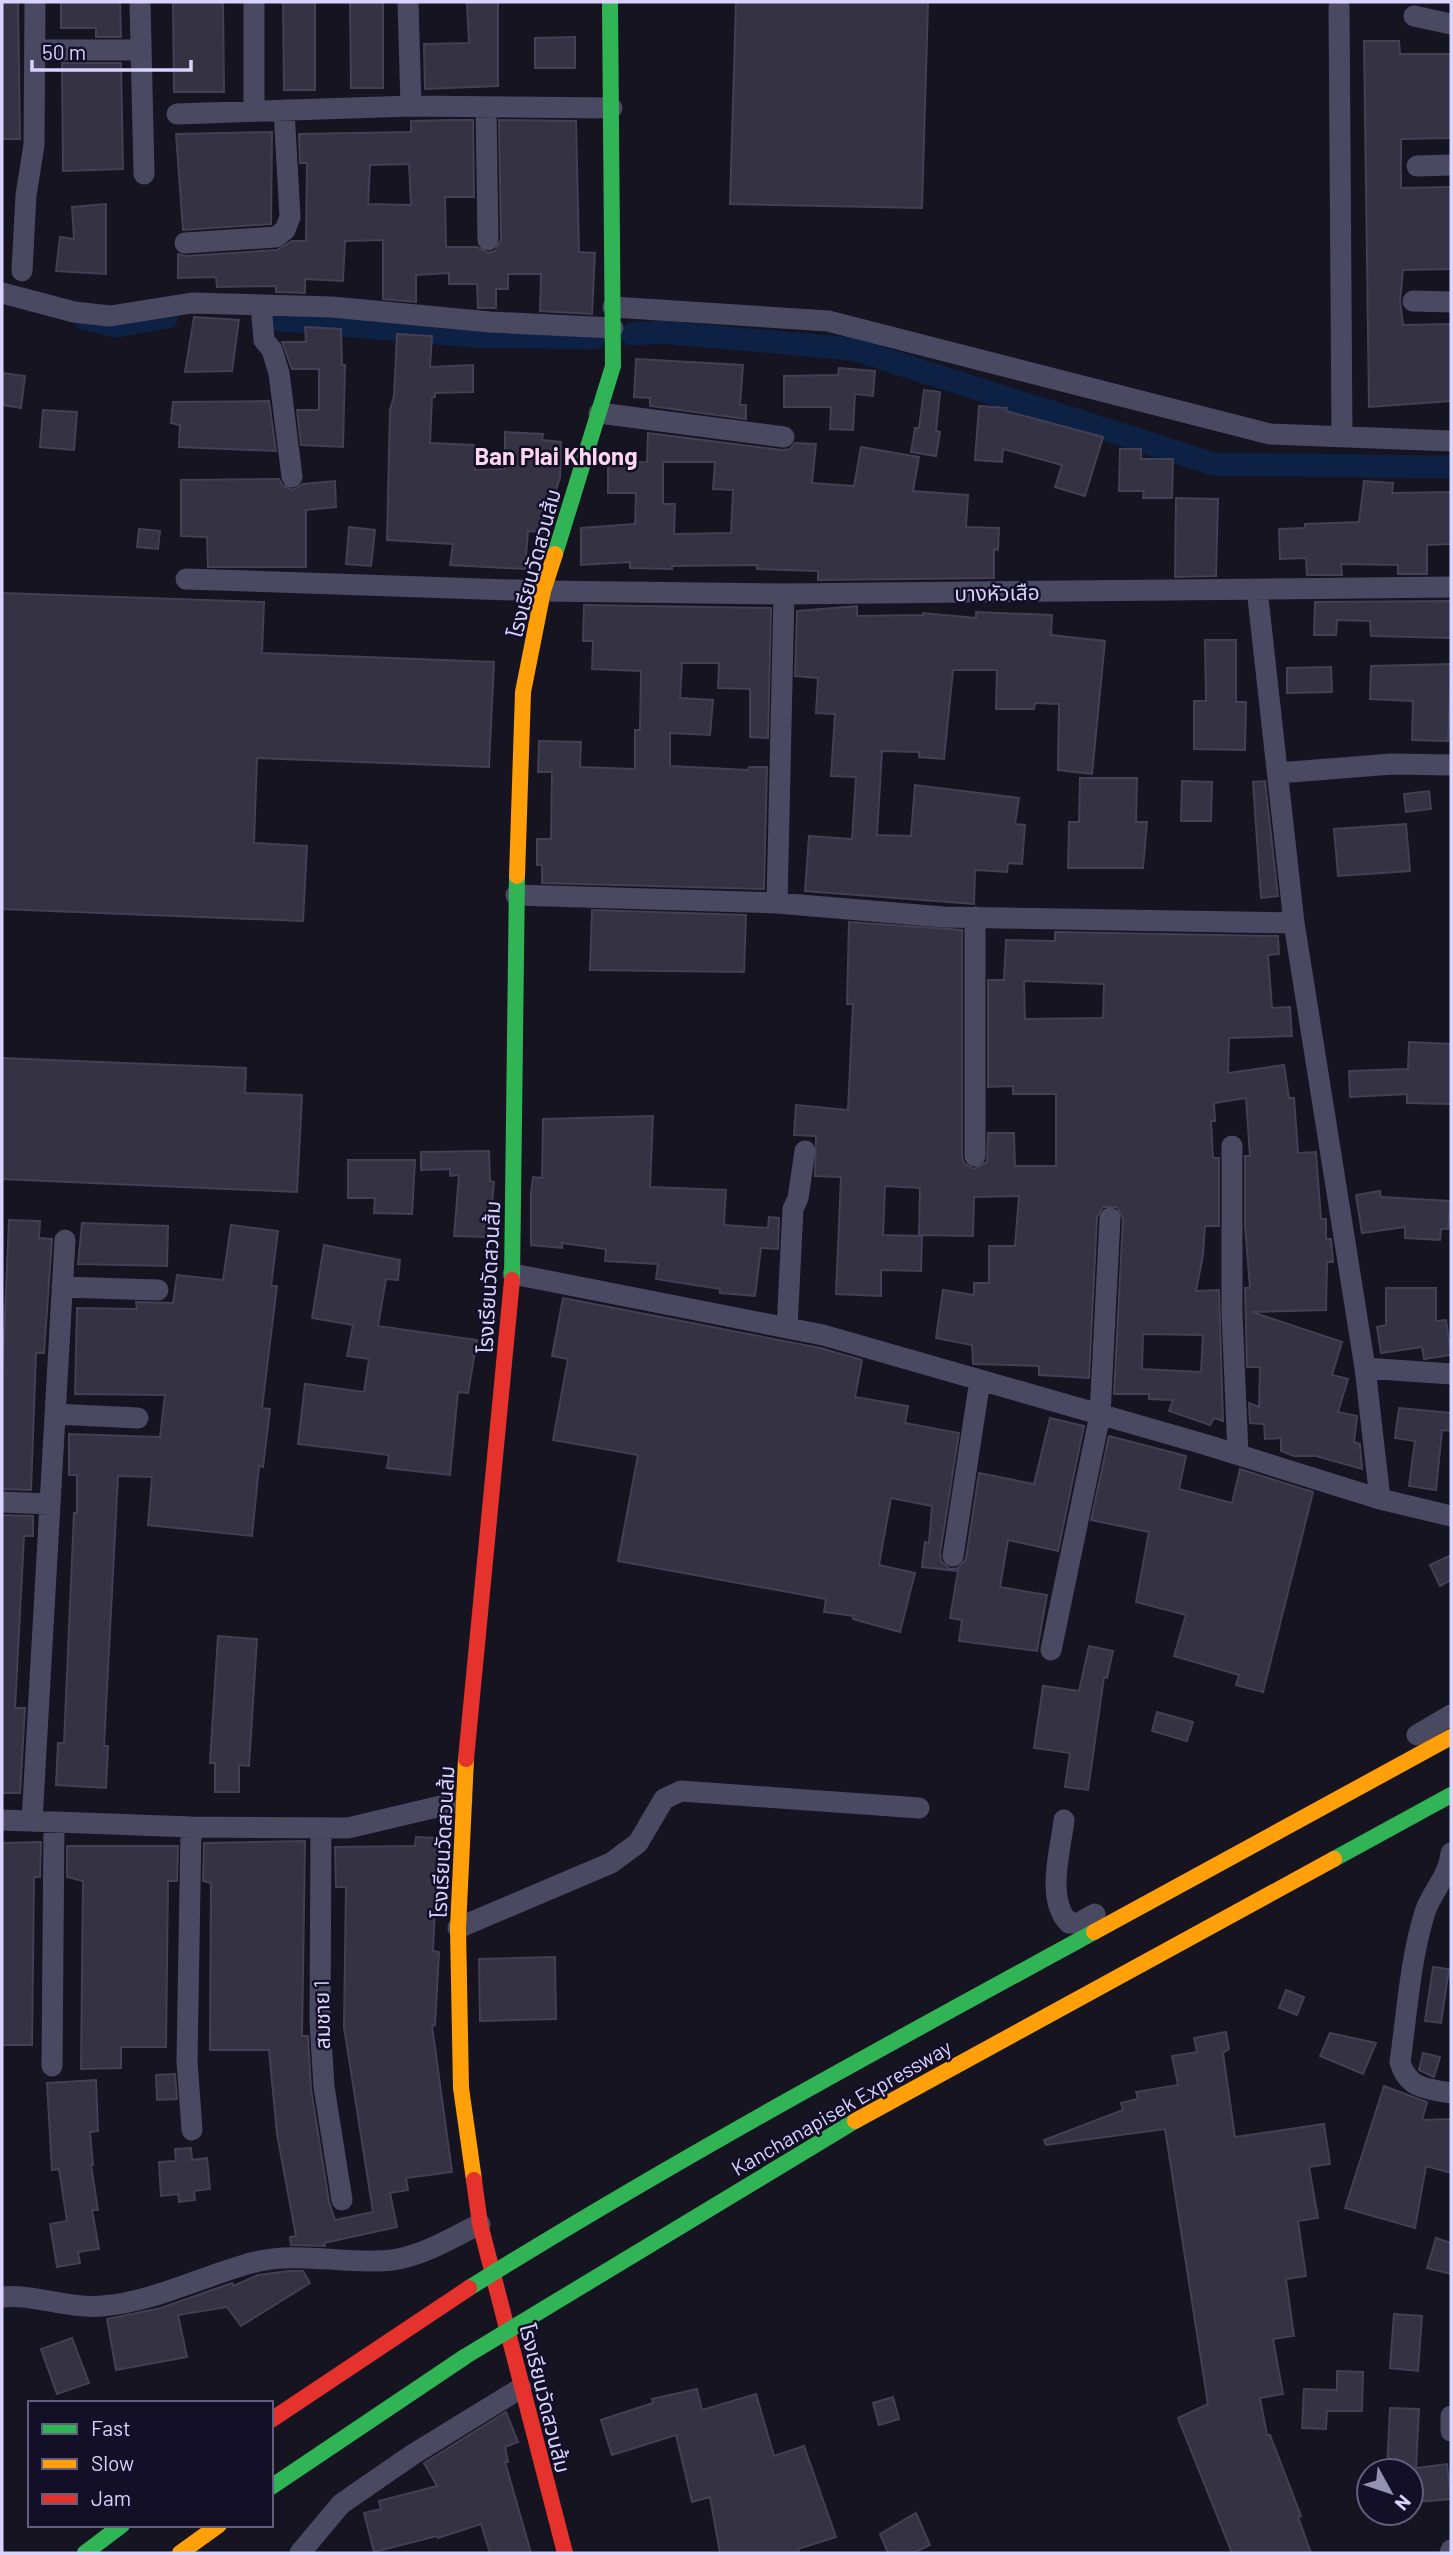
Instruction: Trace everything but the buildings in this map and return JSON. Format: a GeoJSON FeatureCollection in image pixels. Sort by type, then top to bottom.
{"type":"FeatureCollection","features":[{"type":"Feature","properties":{"kind":"main road","name":"โรงเรียนวัดสวนส้ม"},"geometry":{"type":"LineString","coordinates":[[565,2553],[480,2224],[461,2088],[458,1928],[463,1801],[513,1274],[516,895],[523,692],[542,591],[612,366],[611,2]]}},
{"type":"Feature","properties":{"kind":"main road","name":"Kanchanapisek Expressway"},"geometry":{"type":"LineString","coordinates":[[273,2419],[439,2307],[607,2202],[798,2093],[1451,1737]]}},
{"type":"Feature","properties":{"kind":"main road","name":"Kanchanapisek Expressway"},"geometry":{"type":"LineString","coordinates":[[273,2486],[466,2356],[823,2138],[1451,1794]]}},
{"type":"Feature","properties":{"kind":"main road"},"geometry":{"type":"LineString","coordinates":[[85,2553],[119,2527]]}},
{"type":"Feature","properties":{"kind":"main road"},"geometry":{"type":"LineString","coordinates":[[180,2553],[216,2527]]}},
{"type":"Feature","properties":{"kind":"street"},"geometry":{"type":"LineString","coordinates":[[24,285],[26,195],[34,145],[35,2]]}},
{"type":"Feature","properties":{"kind":"street"},"geometry":{"type":"LineString","coordinates":[[140,2],[144,174]]}},
{"type":"Feature","properties":{"kind":"street"},"geometry":{"type":"LineString","coordinates":[[254,2],[254,111]]}},
{"type":"Feature","properties":{"kind":"street"},"geometry":{"type":"LineString","coordinates":[[408,2],[411,106]]}},
{"type":"Feature","properties":{"kind":"street"},"geometry":{"type":"LineString","coordinates":[[1339,6],[1342,437]]}},
{"type":"Feature","properties":{"kind":"street"},"geometry":{"type":"LineString","coordinates":[[1414,16],[1451,24]]}},
{"type":"Feature","properties":{"kind":"street"},"geometry":{"type":"LineString","coordinates":[[34,50],[141,50]]}},
{"type":"Feature","properties":{"kind":"street"},"geometry":{"type":"LineString","coordinates":[[177,114],[411,106],[612,108]]}},
{"type":"Feature","properties":{"kind":"street"},"geometry":{"type":"LineString","coordinates":[[486,107],[488,240]]}},
{"type":"Feature","properties":{"kind":"street"},"geometry":{"type":"LineString","coordinates":[[185,243],[276,237],[285,230],[290,217],[284,110]]}},
{"type":"Feature","properties":{"kind":"street"},"geometry":{"type":"LineString","coordinates":[[1417,166],[1451,165]]}},
{"type":"Feature","properties":{"kind":"street"},"geometry":{"type":"LineString","coordinates":[[2,293],[24,285],[74,312],[110,316],[192,303],[332,307],[490,322],[613,317],[828,321],[1270,434],[1451,441]]}},
{"type":"Feature","properties":{"kind":"street"},"geometry":{"type":"LineString","coordinates":[[1413,301],[1451,302]]}},
{"type":"Feature","properties":{"kind":"street"},"geometry":{"type":"LineString","coordinates":[[261,305],[264,340],[272,350],[279,373],[292,477]]}},
{"type":"Feature","properties":{"kind":"street"},"geometry":{"type":"LineString","coordinates":[[599,413],[785,438]]}},
{"type":"Feature","properties":{"kind":"street","name":"บางหัวเสือ"},"geometry":{"type":"LineString","coordinates":[[186,579],[542,591],[784,594],[1451,587]]}},
{"type":"Feature","properties":{"kind":"street"},"geometry":{"type":"LineString","coordinates":[[1257,589],[1294,923],[1365,1368],[1380,1499]]}},
{"type":"Feature","properties":{"kind":"street"},"geometry":{"type":"LineString","coordinates":[[777,903],[784,594]]}},
{"type":"Feature","properties":{"kind":"street"},"geometry":{"type":"LineString","coordinates":[[1278,773],[1392,764],[1451,765]]}},
{"type":"Feature","properties":{"kind":"street"},"geometry":{"type":"LineString","coordinates":[[516,895],[777,903],[975,917],[1294,923]]}},
{"type":"Feature","properties":{"kind":"street"},"geometry":{"type":"LineString","coordinates":[[975,917],[975,1156]]}},
{"type":"Feature","properties":{"kind":"street"},"geometry":{"type":"LineString","coordinates":[[1232,1146],[1232,1313],[1238,1454]]}},
{"type":"Feature","properties":{"kind":"street"},"geometry":{"type":"LineString","coordinates":[[787,1328],[793,1209],[798,1198],[805,1151]]}},
{"type":"Feature","properties":{"kind":"street"},"geometry":{"type":"LineString","coordinates":[[1051,1650],[1100,1415],[1110,1218]]}},
{"type":"Feature","properties":{"kind":"street"},"geometry":{"type":"LineString","coordinates":[[52,2066],[43,1821],[50,1504],[65,1240]]}},
{"type":"Feature","properties":{"kind":"street"},"geometry":{"type":"LineString","coordinates":[[513,1274],[787,1328],[1238,1454],[1380,1499],[1451,1516]]}},
{"type":"Feature","properties":{"kind":"street"},"geometry":{"type":"LineString","coordinates":[[62,1287],[158,1290]]}},
{"type":"Feature","properties":{"kind":"street"},"geometry":{"type":"LineString","coordinates":[[1365,1368],[1451,1374]]}},
{"type":"Feature","properties":{"kind":"street"},"geometry":{"type":"LineString","coordinates":[[953,1556],[980,1380]]}},
{"type":"Feature","properties":{"kind":"street"},"geometry":{"type":"LineString","coordinates":[[55,1414],[138,1418]]}},
{"type":"Feature","properties":{"kind":"street"},"geometry":{"type":"LineString","coordinates":[[2,1502],[50,1504]]}},
{"type":"Feature","properties":{"kind":"street"},"geometry":{"type":"LineString","coordinates":[[1064,1820],[1057,1887],[1058,1907],[1069,1923],[1079,1923],[1451,1714]]}},
{"type":"Feature","properties":{"kind":"street"},"geometry":{"type":"LineString","coordinates":[[458,1928],[611,1863],[638,1843],[664,1799],[681,1791],[919,1808]]}},
{"type":"Feature","properties":{"kind":"street"},"geometry":{"type":"LineString","coordinates":[[2,1819],[191,1827],[348,1828],[463,1801]]}},
{"type":"Feature","properties":{"kind":"street"},"geometry":{"type":"LineString","coordinates":[[191,1827],[187,2061],[192,2130]]}},
{"type":"Feature","properties":{"kind":"street","name":"สมชาย 1"},"geometry":{"type":"LineString","coordinates":[[321,1828],[320,2021],[324,2087],[342,2200]]}},
{"type":"Feature","properties":{"kind":"street"},"geometry":{"type":"LineString","coordinates":[[1451,1853],[1443,1879],[1426,1910],[1419,1934],[1400,2062],[1404,2076],[1412,2084],[1451,2093]]}},
{"type":"Feature","properties":{"kind":"street"},"geometry":{"type":"LineString","coordinates":[[2,2297],[40,2297],[88,2306],[117,2304],[277,2258],[358,2262],[394,2260],[414,2255],[480,2224]]}},
{"type":"Feature","properties":{"kind":"street"},"geometry":{"type":"LineString","coordinates":[[300,2553],[341,2504],[412,2455],[521,2388]]}},
{"type":"Feature","properties":{"kind":"street"},"geometry":{"type":"LineString","coordinates":[[1451,2416],[1451,2431]]}},
{"type":"Feature","properties":{"kind":"waterway"},"geometry":{"type":"LineString","coordinates":[[84,318],[116,326],[167,317]]}},
{"type":"Feature","properties":{"kind":"waterway"},"geometry":{"type":"LineString","coordinates":[[280,320],[472,336],[594,338]]}},
{"type":"Feature","properties":{"kind":"waterway"},"geometry":{"type":"LineString","coordinates":[[632,334],[661,332],[853,349],[1214,464],[1451,467]]}},
{"type":"Feature","properties":{"kind":"traffic: fast"},"geometry":{"type":"LineString","coordinates":[[555,554],[613,366],[610,2]]}},
{"type":"Feature","properties":{"kind":"traffic: fast"},"geometry":{"type":"LineString","coordinates":[[512,1280],[517,876]]}},
{"type":"Feature","properties":{"kind":"traffic: fast"},"geometry":{"type":"LineString","coordinates":[[1334,1859],[1451,1795]]}},
{"type":"Feature","properties":{"kind":"traffic: fast"},"geometry":{"type":"LineString","coordinates":[[469,2288],[701,2150],[1094,1932]]}},
{"type":"Feature","properties":{"kind":"traffic: fast"},"geometry":{"type":"LineString","coordinates":[[273,2486],[466,2356],[855,2121]]}},
{"type":"Feature","properties":{"kind":"traffic: fast"},"geometry":{"type":"LineString","coordinates":[[85,2553],[119,2527]]}},
{"type":"Feature","properties":{"kind":"traffic: slow"},"geometry":{"type":"LineString","coordinates":[[517,876],[523,692],[543,591],[555,554]]}},
{"type":"Feature","properties":{"kind":"traffic: slow"},"geometry":{"type":"LineString","coordinates":[[1094,1932],[1451,1737]]}},
{"type":"Feature","properties":{"kind":"traffic: slow"},"geometry":{"type":"LineString","coordinates":[[466,1759],[458,1928],[461,2088],[474,2180]]}},
{"type":"Feature","properties":{"kind":"traffic: slow"},"geometry":{"type":"LineString","coordinates":[[855,2121],[1334,1859]]}},
{"type":"Feature","properties":{"kind":"traffic: slow"},"geometry":{"type":"LineString","coordinates":[[180,2553],[216,2527]]}},
{"type":"Feature","properties":{"kind":"traffic: jam"},"geometry":{"type":"LineString","coordinates":[[466,1759],[512,1280]]}},
{"type":"Feature","properties":{"kind":"traffic: jam"},"geometry":{"type":"LineString","coordinates":[[474,2180],[480,2224],[565,2553]]}},
{"type":"Feature","properties":{"kind":"traffic: jam"},"geometry":{"type":"LineString","coordinates":[[273,2419],[469,2288]]}},
{"type":"Feature","properties":{"kind":"district","name":"Ban Plai Khlong"},"geometry":{"type":"Point","coordinates":[556,455]}}]}
